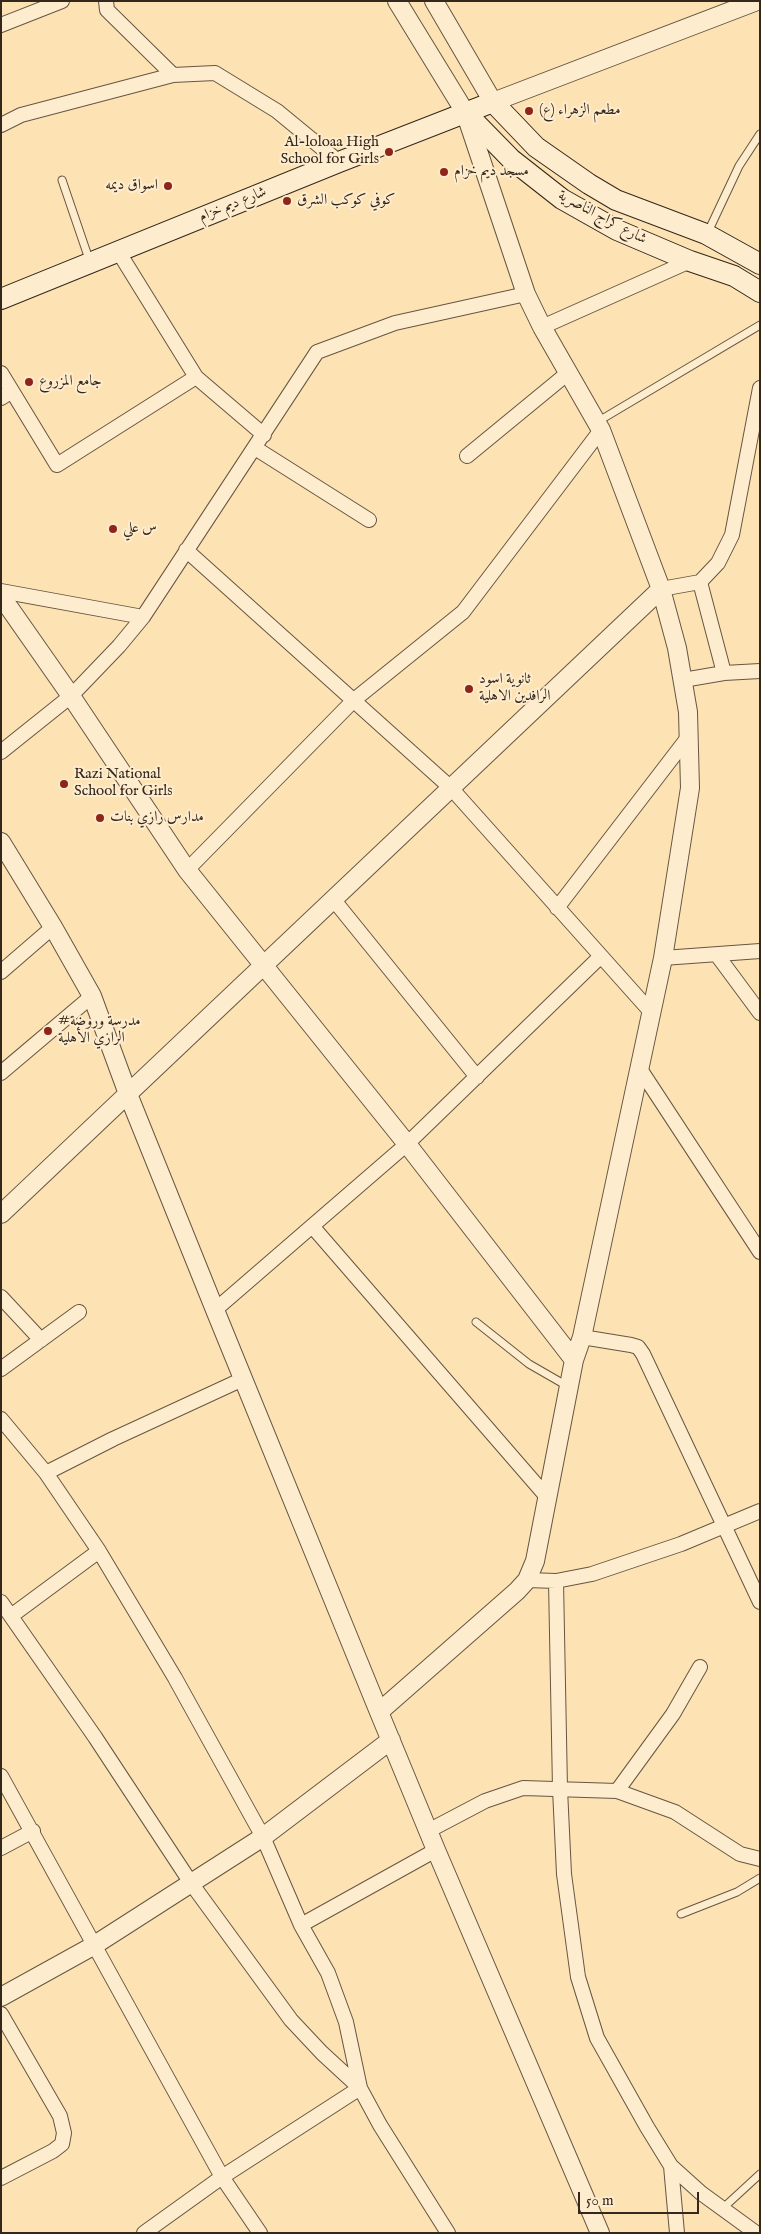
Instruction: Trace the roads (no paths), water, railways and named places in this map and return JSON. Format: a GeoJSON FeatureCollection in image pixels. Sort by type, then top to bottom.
{"type":"FeatureCollection","features":[{"type":"Feature","properties":{"kind":"main road","name":"شارع ديم خزام"},"geometry":{"type":"LineString","coordinates":[[1,299],[339,162],[493,102]]}},
{"type":"Feature","properties":{"kind":"main road","name":"شارع كراج الناصرية"},"geometry":{"type":"LineString","coordinates":[[493,102],[536,147],[616,200],[706,234],[760,264]]}},
{"type":"Feature","properties":{"kind":"main road","name":"شارع كراج الناصرية"},"geometry":{"type":"LineString","coordinates":[[466,112],[511,159],[562,199],[617,230],[690,261],[734,276],[760,292]]}},
{"type":"Feature","properties":{"kind":"street"},"geometry":{"type":"LineString","coordinates":[[1,25],[62,1]]}},
{"type":"Feature","properties":{"kind":"street"},"geometry":{"type":"LineString","coordinates":[[106,1],[107,10],[173,75]]}},
{"type":"Feature","properties":{"kind":"street"},"geometry":{"type":"LineString","coordinates":[[379,1712],[517,1591],[528,1580],[535,1561],[574,1360],[582,1336],[663,958],[690,788],[688,712],[678,648],[661,589],[599,426],[542,327],[526,294],[466,112],[398,1]]}},
{"type":"Feature","properties":{"kind":"street"},"geometry":{"type":"LineString","coordinates":[[434,1],[493,102],[752,2]]}},
{"type":"Feature","properties":{"kind":"street"},"geometry":{"type":"LineString","coordinates":[[1,125],[21,116],[173,75],[215,73],[277,111],[339,162]]}},
{"type":"Feature","properties":{"kind":"street"},"geometry":{"type":"LineString","coordinates":[[118,251],[196,377],[264,435]]}},
{"type":"Feature","properties":{"kind":"street"},"geometry":{"type":"LineString","coordinates":[[542,327],[690,261]]}},
{"type":"Feature","properties":{"kind":"street"},"geometry":{"type":"LineString","coordinates":[[1,752],[71,696],[119,646],[143,617],[317,352],[395,323],[526,294]]}},
{"type":"Feature","properties":{"kind":"street"},"geometry":{"type":"LineString","coordinates":[[1,373],[7,395],[57,465],[196,377]]}},
{"type":"Feature","properties":{"kind":"street"},"geometry":{"type":"LineString","coordinates":[[467,456],[568,373]]}},
{"type":"Feature","properties":{"kind":"street"},"geometry":{"type":"LineString","coordinates":[[1,1214],[661,589],[700,582],[718,563],[732,535],[760,388]]}},
{"type":"Feature","properties":{"kind":"street"},"geometry":{"type":"LineString","coordinates":[[187,870],[354,700],[464,612],[599,426]]}},
{"type":"Feature","properties":{"kind":"street"},"geometry":{"type":"LineString","coordinates":[[255,448],[369,520]]}},
{"type":"Feature","properties":{"kind":"street"},"geometry":{"type":"LineString","coordinates":[[186,550],[450,788],[650,1012]]}},
{"type":"Feature","properties":{"kind":"street"},"geometry":{"type":"LineString","coordinates":[[700,582],[724,673]]}},
{"type":"Feature","properties":{"kind":"street"},"geometry":{"type":"LineString","coordinates":[[1,591],[143,617]]}},
{"type":"Feature","properties":{"kind":"street"},"geometry":{"type":"LineString","coordinates":[[1,596],[71,696],[187,870],[407,1144],[574,1360]]}},
{"type":"Feature","properties":{"kind":"street"},"geometry":{"type":"LineString","coordinates":[[683,680],[724,673],[760,671]]}},
{"type":"Feature","properties":{"kind":"street"},"geometry":{"type":"LineString","coordinates":[[557,908],[689,736]]}},
{"type":"Feature","properties":{"kind":"street"},"geometry":{"type":"LineString","coordinates":[[1,842],[53,927],[92,996],[128,1094],[379,1712],[600,2233]]}},
{"type":"Feature","properties":{"kind":"street"},"geometry":{"type":"LineString","coordinates":[[333,899],[477,1077]]}},
{"type":"Feature","properties":{"kind":"street"},"geometry":{"type":"LineString","coordinates":[[1,972],[53,927]]}},
{"type":"Feature","properties":{"kind":"street"},"geometry":{"type":"LineString","coordinates":[[663,958],[760,951]]}},
{"type":"Feature","properties":{"kind":"street"},"geometry":{"type":"LineString","coordinates":[[717,955],[760,1013]]}},
{"type":"Feature","properties":{"kind":"street"},"geometry":{"type":"LineString","coordinates":[[215,1310],[407,1144],[600,957]]}},
{"type":"Feature","properties":{"kind":"street"},"geometry":{"type":"LineString","coordinates":[[1,1073],[92,996]]}},
{"type":"Feature","properties":{"kind":"street"},"geometry":{"type":"LineString","coordinates":[[640,1069],[760,1252]]}},
{"type":"Feature","properties":{"kind":"street"},"geometry":{"type":"LineString","coordinates":[[312,1226],[547,1497]]}},
{"type":"Feature","properties":{"kind":"street"},"geometry":{"type":"LineString","coordinates":[[1,1297],[41,1340]]}},
{"type":"Feature","properties":{"kind":"street"},"geometry":{"type":"LineString","coordinates":[[1,1369],[79,1312]]}},
{"type":"Feature","properties":{"kind":"street"},"geometry":{"type":"LineString","coordinates":[[582,1336],[638,1347],[760,1602]]}},
{"type":"Feature","properties":{"kind":"street"},"geometry":{"type":"LineString","coordinates":[[46,1474],[113,1439],[243,1379]]}},
{"type":"Feature","properties":{"kind":"street"},"geometry":{"type":"LineString","coordinates":[[1,1419],[46,1474],[99,1551],[176,1678],[263,1837],[301,1925],[328,1973],[346,2022],[360,2088],[380,2125],[448,2233]]}},
{"type":"Feature","properties":{"kind":"street"},"geometry":{"type":"LineString","coordinates":[[528,1580],[556,1581],[592,1574],[681,1544],[760,1511]]}},
{"type":"Feature","properties":{"kind":"street"},"geometry":{"type":"LineString","coordinates":[[11,1616],[99,1551]]}},
{"type":"Feature","properties":{"kind":"street"},"geometry":{"type":"LineString","coordinates":[[556,1581],[560,1790],[564,1874],[578,1977],[597,2038],[646,2127],[671,2166],[701,2193],[753,2230]]}},
{"type":"Feature","properties":{"kind":"street"},"geometry":{"type":"LineString","coordinates":[[1,1602],[95,1737],[191,1883],[291,2020],[322,2053],[360,2088]]}},
{"type":"Feature","properties":{"kind":"street"},"geometry":{"type":"LineString","coordinates":[[617,1791],[673,1714],[700,1666]]}},
{"type":"Feature","properties":{"kind":"street"},"geometry":{"type":"LineString","coordinates":[[1,1997],[93,1946],[263,1837],[391,1740]]}},
{"type":"Feature","properties":{"kind":"street"},"geometry":{"type":"LineString","coordinates":[[1,1776],[222,2177],[260,2233]]}},
{"type":"Feature","properties":{"kind":"street"},"geometry":{"type":"LineString","coordinates":[[428,1831],[485,1800],[523,1788],[617,1791],[675,1812],[740,1854],[760,1859]]}},
{"type":"Feature","properties":{"kind":"street"},"geometry":{"type":"LineString","coordinates":[[1,1848],[33,1831]]}},
{"type":"Feature","properties":{"kind":"street"},"geometry":{"type":"LineString","coordinates":[[301,1925],[436,1850]]}},
{"type":"Feature","properties":{"kind":"street"},"geometry":{"type":"LineString","coordinates":[[1,2014],[60,2116],[64,2133],[62,2144],[53,2151],[1,2178]]}},
{"type":"Feature","properties":{"kind":"street"},"geometry":{"type":"LineString","coordinates":[[144,2233],[222,2177],[360,2088]]}},
{"type":"Feature","properties":{"kind":"street"},"geometry":{"type":"LineString","coordinates":[[671,2166],[677,2233]]}},
{"type":"Feature","properties":{"kind":"street"},"geometry":{"type":"LineString","coordinates":[[737,2233],[753,2230]]}},
{"type":"Feature","properties":{"kind":"lane"},"geometry":{"type":"LineString","coordinates":[[706,234],[739,166],[760,134]]}},
{"type":"Feature","properties":{"kind":"lane"},"geometry":{"type":"LineString","coordinates":[[62,180],[90,263]]}},
{"type":"Feature","properties":{"kind":"lane"},"geometry":{"type":"LineString","coordinates":[[599,426],[760,326]]}},
{"type":"Feature","properties":{"kind":"lane"},"geometry":{"type":"LineString","coordinates":[[476,1322],[529,1364],[569,1387]]}},
{"type":"Feature","properties":{"kind":"lane"},"geometry":{"type":"LineString","coordinates":[[681,1914],[737,1892],[760,1878]]}},
{"type":"Feature","properties":{"kind":"lane"},"geometry":{"type":"LineString","coordinates":[[722,2208],[760,2174]]}},
{"type":"Feature","properties":{"kind":"place","name":"مطعم الزهراء (ع)"},"geometry":{"type":"Point","coordinates":[529,111]}},
{"type":"Feature","properties":{"kind":"place","name":"Al-loloaa High School for Girls"},"geometry":{"type":"Point","coordinates":[389,152]}},
{"type":"Feature","properties":{"kind":"place","name":"مسجد ديم خزام"},"geometry":{"type":"Point","coordinates":[444,172]}},
{"type":"Feature","properties":{"kind":"place","name":"اسواق ديمه"},"geometry":{"type":"Point","coordinates":[168,186]}},
{"type":"Feature","properties":{"kind":"place","name":"كوفي كوكب الشرق"},"geometry":{"type":"Point","coordinates":[287,201]}},
{"type":"Feature","properties":{"kind":"place","name":"جامع المزروع"},"geometry":{"type":"Point","coordinates":[29,382]}},
{"type":"Feature","properties":{"kind":"place","name":"س علي"},"geometry":{"type":"Point","coordinates":[113,529]}},
{"type":"Feature","properties":{"kind":"place","name":"ثانوية اسود الرافدين الاهلية"},"geometry":{"type":"Point","coordinates":[469,689]}},
{"type":"Feature","properties":{"kind":"place","name":"Razi National School for Girls"},"geometry":{"type":"Point","coordinates":[64,784]}},
{"type":"Feature","properties":{"kind":"place","name":"مدارس رازي بنات"},"geometry":{"type":"Point","coordinates":[100,818]}},
{"type":"Feature","properties":{"kind":"place","name":"#مدرسة وروضة الرازي الأهلية"},"geometry":{"type":"Point","coordinates":[48,1031]}}]}
